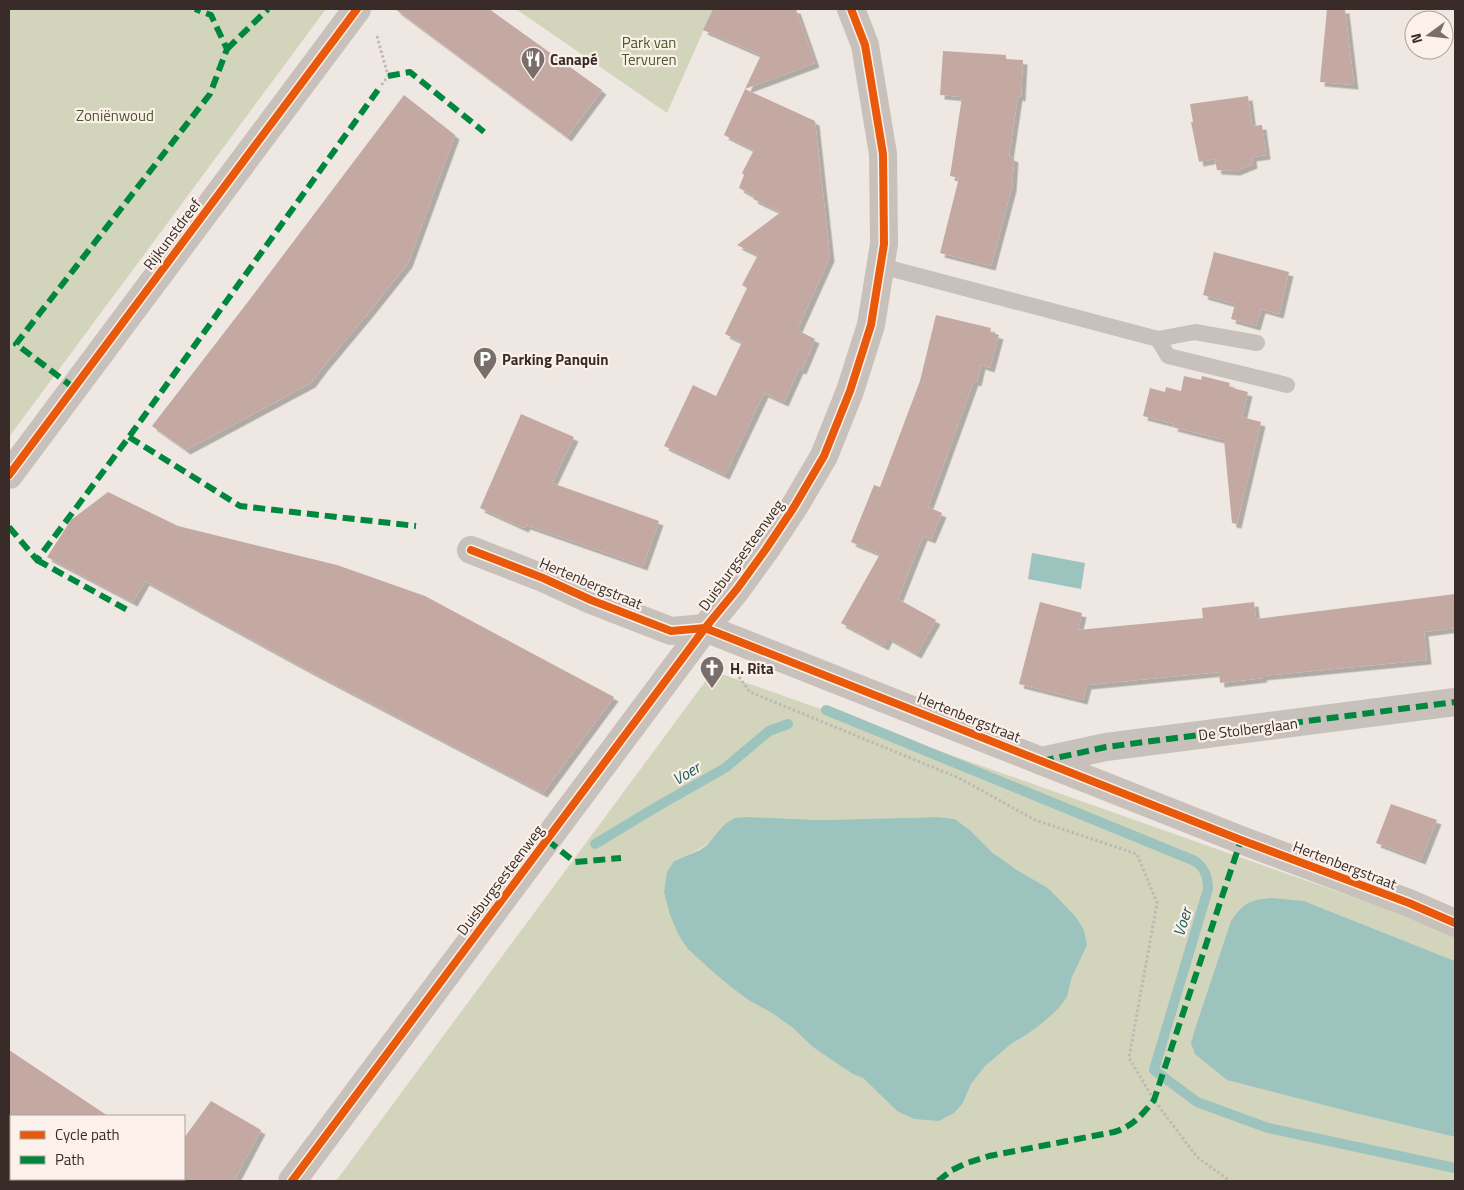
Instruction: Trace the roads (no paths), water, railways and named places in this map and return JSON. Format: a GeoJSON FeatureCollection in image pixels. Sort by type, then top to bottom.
{"type":"FeatureCollection","features":[{"type":"Feature","properties":{"kind":"street","name":"Duisburgsesteenweg"},"geometry":{"type":"LineString","coordinates":[[292,1181],[766,549],[794,507],[824,456],[850,391],[871,325],[884,244],[883,154],[865,45],[851,9]]}},
{"type":"Feature","properties":{"kind":"street","name":"Rijkunstdreef"},"geometry":{"type":"LineString","coordinates":[[9,475],[366,18]]}},
{"type":"Feature","properties":{"kind":"street","name":"Hertenbergstraat"},"geometry":{"type":"LineString","coordinates":[[471,550],[671,631],[705,628],[1241,840],[1409,903],[1455,923]]}},
{"type":"Feature","properties":{"kind":"street","name":"De Stolberglaan"},"geometry":{"type":"LineString","coordinates":[[1041,761],[1106,747],[1455,702]]}},
{"type":"Feature","properties":{"kind":"lane"},"geometry":{"type":"LineString","coordinates":[[881,266],[1158,339],[1196,332],[1257,343]]}},
{"type":"Feature","properties":{"kind":"lane"},"geometry":{"type":"LineString","coordinates":[[1158,339],[1168,356],[1287,385]]}},
{"type":"Feature","properties":{"kind":"water"},"geometry":{"type":"Polygon","coordinates":[[[1032,553],[1085,563],[1081,589],[1028,579],[1032,553]]]}},
{"type":"Feature","properties":{"kind":"water"},"geometry":{"type":"Polygon","coordinates":[[[939,817],[955,819],[971,831],[993,853],[1048,888],[1076,917],[1084,930],[1087,945],[1072,977],[1067,997],[1058,1009],[1041,1024],[1011,1044],[985,1066],[971,1084],[963,1103],[954,1113],[939,1121],[914,1119],[897,1111],[863,1078],[853,1074],[826,1056],[813,1047],[793,1028],[735,990],[688,949],[679,936],[670,915],[664,892],[667,872],[674,861],[707,845],[728,822],[735,818],[820,820],[939,817]]]}},
{"type":"Feature","properties":{"kind":"water"},"geometry":{"type":"Polygon","coordinates":[[[1272,898],[1304,901],[1455,961],[1455,1137],[1227,1080],[1195,1054],[1191,1043],[1231,921],[1248,903],[1272,898]]]}},
{"type":"Feature","properties":{"kind":"waterway","name":"Voer"},"geometry":{"type":"LineString","coordinates":[[826,710],[1195,861],[1204,870],[1208,889],[1154,1070],[1197,1102],[1268,1128],[1455,1168]]}},
{"type":"Feature","properties":{"kind":"waterway","name":"Voer"},"geometry":{"type":"LineString","coordinates":[[595,844],[725,768],[769,731],[788,724]]}},
{"type":"Feature","properties":{"kind":"place","name":"Canapé"},"geometry":{"type":"Point","coordinates":[533,80]}},
{"type":"Feature","properties":{"kind":"place","name":"Parking Panquin"},"geometry":{"type":"Point","coordinates":[485,380]}},
{"type":"Feature","properties":{"kind":"place","name":"H. Rita"},"geometry":{"type":"Point","coordinates":[712,689]}},
{"type":"Feature","properties":{"kind":"park label","name":"Park van Tervuren"},"geometry":{"type":"Point","coordinates":[649,50]}},
{"type":"Feature","properties":{"kind":"park label","name":"Zoniënwoud"},"geometry":{"type":"Point","coordinates":[115,115]}}]}
